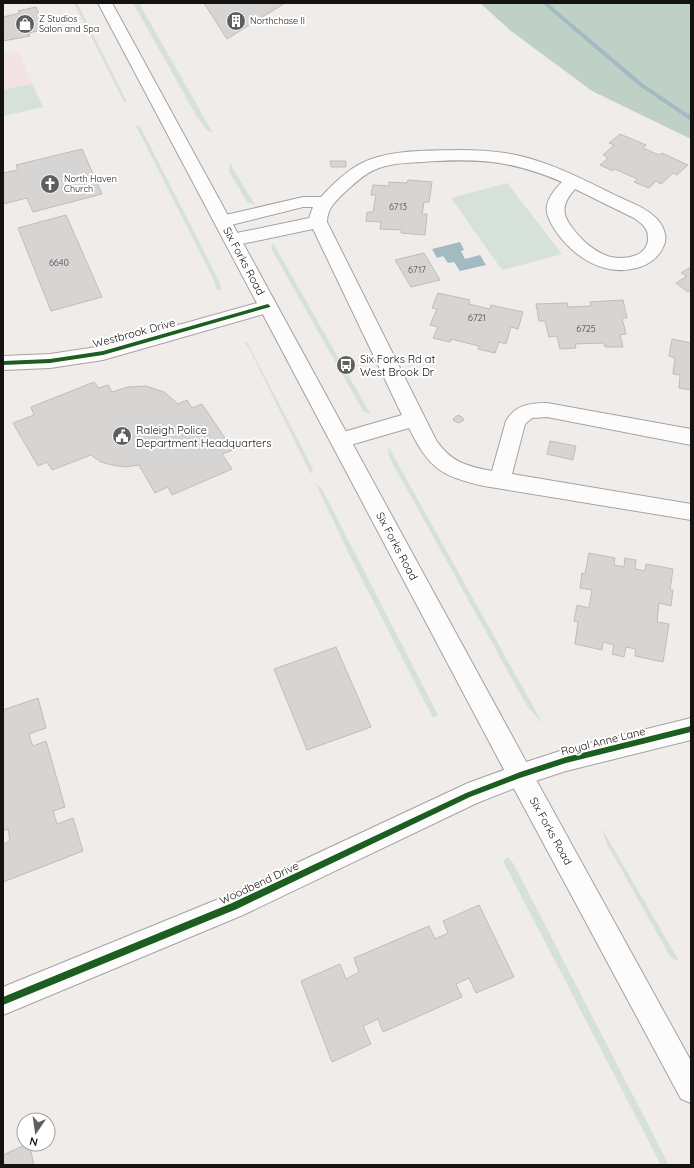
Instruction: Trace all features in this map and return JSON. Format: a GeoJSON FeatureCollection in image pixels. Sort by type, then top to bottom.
{"type":"FeatureCollection","features":[{"type":"Feature","properties":{"kind":"main road","name":"Six Forks Road"},"geometry":{"type":"LineString","coordinates":[[105,3],[520,775],[691,1088]]}},
{"type":"Feature","properties":{"kind":"main road"},"geometry":{"type":"LineString","coordinates":[[572,182],[560,194],[556,201],[555,213],[558,222],[580,249],[591,256],[605,261],[625,265],[635,263],[650,253],[655,247],[656,232],[648,221],[640,214],[572,182],[539,167],[519,161],[497,157],[466,155],[383,160],[368,165],[357,172],[326,202],[317,217],[318,222],[414,419],[427,443],[437,456],[448,466],[464,472],[500,480],[691,512]]}},
{"type":"Feature","properties":{"kind":"main road"},"geometry":{"type":"LineString","coordinates":[[223,221],[303,202],[326,202]]}},
{"type":"Feature","properties":{"kind":"main road"},"geometry":{"type":"LineString","coordinates":[[232,240],[318,222]]}},
{"type":"Feature","properties":{"kind":"main road","name":"Westbrook Drive"},"geometry":{"type":"LineString","coordinates":[[3,363],[50,362],[103,353],[268,306]]}},
{"type":"Feature","properties":{"kind":"main road"},"geometry":{"type":"LineString","coordinates":[[500,480],[516,421],[521,415],[528,411],[547,410],[691,437]]}},
{"type":"Feature","properties":{"kind":"main road"},"geometry":{"type":"LineString","coordinates":[[340,440],[414,419]]}},
{"type":"Feature","properties":{"kind":"main road","name":"Royal Anne Lane"},"geometry":{"type":"LineString","coordinates":[[520,775],[566,760],[691,729]]}},
{"type":"Feature","properties":{"kind":"main road","name":"Woodbend Drive"},"geometry":{"type":"LineString","coordinates":[[3,1001],[234,906],[468,795],[520,775]]}},
{"type":"Feature","properties":{"kind":"shaded area"},"geometry":{"type":"Polygon","coordinates":[[[74,3],[77,3],[126,100],[125,104],[74,3]]]}},
{"type":"Feature","properties":{"kind":"shaded area"},"geometry":{"type":"Polygon","coordinates":[[[133,3],[139,3],[213,133],[207,130],[197,117],[133,3]]]}},
{"type":"Feature","properties":{"kind":"shaded area"},"geometry":{"type":"Polygon","coordinates":[[[17,50],[43,107],[3,116],[3,54],[17,50]]]}},
{"type":"Feature","properties":{"kind":"shaded area"},"geometry":{"type":"Polygon","coordinates":[[[32,84],[43,107],[3,116],[3,90],[32,84]]]}},
{"type":"Feature","properties":{"kind":"shaded area"},"geometry":{"type":"Polygon","coordinates":[[[135,124],[141,128],[220,283],[221,290],[217,290],[214,280],[135,124]]]}},
{"type":"Feature","properties":{"kind":"shaded area"},"geometry":{"type":"Polygon","coordinates":[[[230,163],[255,205],[247,202],[229,171],[230,163]]]}},
{"type":"Feature","properties":{"kind":"shaded area"},"geometry":{"type":"Polygon","coordinates":[[[507,183],[562,254],[502,270],[451,198],[507,183]]]}},
{"type":"Feature","properties":{"kind":"shaded area"},"geometry":{"type":"Polygon","coordinates":[[[273,243],[371,415],[363,411],[272,250],[273,243]]]}},
{"type":"Feature","properties":{"kind":"shaded area"},"geometry":{"type":"Polygon","coordinates":[[[247,342],[313,469],[311,474],[249,348],[245,343],[247,342]]]}},
{"type":"Feature","properties":{"kind":"shaded area"},"geometry":{"type":"Polygon","coordinates":[[[388,446],[543,724],[527,706],[389,457],[388,446]]]}},
{"type":"Feature","properties":{"kind":"shaded area"},"geometry":{"type":"Polygon","coordinates":[[[316,484],[321,487],[438,715],[433,718],[350,556],[316,484]]]}},
{"type":"Feature","properties":{"kind":"shaded area"},"geometry":{"type":"Polygon","coordinates":[[[601,827],[679,961],[671,958],[607,844],[601,827]]]}},
{"type":"Feature","properties":{"kind":"shaded area"},"geometry":{"type":"Polygon","coordinates":[[[508,857],[513,863],[669,1165],[661,1165],[503,861],[508,857]]]}},
{"type":"Feature","properties":{"kind":"green space"},"geometry":{"type":"Polygon","coordinates":[[[480,3],[691,3],[691,139],[592,91],[511,31],[480,3]]]}},
{"type":"Feature","properties":{"kind":"water"},"geometry":{"type":"Polygon","coordinates":[[[460,242],[464,250],[461,251],[465,259],[480,255],[486,265],[460,271],[454,262],[448,263],[443,256],[437,258],[432,249],[460,242]]]}},
{"type":"Feature","properties":{"kind":"building","name":"Northchase II"},"geometry":{"type":"Polygon","coordinates":[[[204,3],[285,3],[227,39],[204,3]]]}},
{"type":"Feature","properties":{"kind":"building"},"geometry":{"type":"Polygon","coordinates":[[[36,7],[46,29],[29,33],[30,36],[3,41],[3,17],[20,13],[18,11],[36,7]]]}},
{"type":"Feature","properties":{"kind":"building"},"geometry":{"type":"Polygon","coordinates":[[[620,134],[646,145],[643,148],[659,155],[662,153],[688,165],[677,175],[673,173],[661,184],[656,181],[649,188],[634,182],[637,179],[615,169],[613,171],[600,165],[608,158],[603,155],[614,145],[609,143],[620,134]]]}},
{"type":"Feature","properties":{"kind":"building","name":"North Haven Church"},"geometry":{"type":"Polygon","coordinates":[[[82,149],[102,194],[33,212],[27,198],[3,204],[3,173],[18,170],[16,165],[82,149]]]}},
{"type":"Feature","properties":{"kind":"building"},"geometry":{"type":"Polygon","coordinates":[[[330,161],[346,161],[346,167],[331,167],[330,161]]]}},
{"type":"Feature","properties":{"kind":"building"},"geometry":{"type":"Polygon","coordinates":[[[408,180],[432,182],[429,202],[424,202],[422,214],[427,214],[425,235],[401,233],[402,230],[380,229],[381,222],[366,221],[367,212],[373,212],[376,195],[371,195],[373,185],[389,186],[389,182],[407,183],[408,180]]]}},
{"type":"Feature","properties":{"kind":"building"},"geometry":{"type":"Polygon","coordinates":[[[66,215],[102,297],[51,311],[18,228],[66,215]]]}},
{"type":"Feature","properties":{"kind":"building"},"geometry":{"type":"Polygon","coordinates":[[[424,253],[440,280],[411,287],[395,260],[424,253]]]}},
{"type":"Feature","properties":{"kind":"building"},"geometry":{"type":"Polygon","coordinates":[[[691,267],[691,290],[688,292],[676,283],[687,276],[681,273],[691,267]]]}},
{"type":"Feature","properties":{"kind":"building"},"geometry":{"type":"Polygon","coordinates":[[[438,293],[470,300],[469,304],[490,309],[491,305],[523,312],[518,329],[511,327],[506,344],[499,342],[495,353],[478,349],[479,346],[451,339],[450,342],[433,338],[438,327],[430,325],[437,309],[432,308],[438,293]]]}},
{"type":"Feature","properties":{"kind":"building"},"geometry":{"type":"Polygon","coordinates":[[[623,300],[627,318],[622,318],[626,334],[620,335],[623,347],[605,347],[604,343],[575,344],[576,348],[560,349],[557,336],[549,337],[545,321],[539,321],[536,304],[567,303],[568,307],[591,306],[590,302],[623,300]]]}},
{"type":"Feature","properties":{"kind":"building"},"geometry":{"type":"Polygon","coordinates":[[[672,339],[691,343],[691,390],[679,388],[680,375],[673,374],[675,358],[669,356],[672,339]]]}},
{"type":"Feature","properties":{"kind":"building","name":"Raleigh Police Department Headquarters"},"geometry":{"type":"Polygon","coordinates":[[[94,382],[99,388],[108,385],[112,392],[128,387],[146,386],[164,392],[178,404],[187,400],[192,408],[202,404],[233,450],[222,454],[232,469],[172,495],[168,487],[155,493],[139,465],[125,467],[112,465],[101,462],[91,455],[52,470],[47,462],[38,466],[13,423],[34,415],[31,407],[94,382]]]}},
{"type":"Feature","properties":{"kind":"building"},"geometry":{"type":"Polygon","coordinates":[[[458,415],[464,420],[459,423],[453,419],[458,415]]]}},
{"type":"Feature","properties":{"kind":"building"},"geometry":{"type":"Polygon","coordinates":[[[550,441],[576,446],[573,460],[547,454],[550,441]]]}},
{"type":"Feature","properties":{"kind":"building"},"geometry":{"type":"Polygon","coordinates":[[[589,553],[615,558],[614,565],[624,567],[625,558],[636,560],[635,569],[645,571],[646,564],[673,569],[670,590],[673,590],[671,606],[659,603],[657,622],[669,624],[663,662],[635,656],[636,649],[626,647],[624,657],[612,654],[614,645],[603,642],[602,650],[575,644],[578,622],[574,621],[577,605],[589,608],[592,590],[580,588],[582,573],[585,574],[589,553]]]}},
{"type":"Feature","properties":{"kind":"building"},"geometry":{"type":"Polygon","coordinates":[[[336,647],[371,727],[307,750],[274,669],[336,647]]]}},
{"type":"Feature","properties":{"kind":"building"},"geometry":{"type":"Polygon","coordinates":[[[38,698],[46,728],[29,734],[33,746],[46,741],[65,807],[53,811],[57,824],[73,818],[83,851],[3,882],[3,844],[10,841],[8,829],[3,831],[3,710],[38,698]]]}},
{"type":"Feature","properties":{"kind":"building"},"geometry":{"type":"Polygon","coordinates":[[[479,905],[514,977],[476,993],[469,978],[456,984],[462,997],[383,1032],[378,1019],[363,1026],[371,1044],[332,1062],[301,981],[340,964],[346,979],[359,972],[354,958],[429,926],[435,939],[448,933],[443,921],[479,905]]]}},
{"type":"Feature","properties":{"kind":"building"},"geometry":{"type":"Polygon","coordinates":[[[16,1149],[16,1152],[31,1152],[34,1165],[3,1165],[3,1155],[16,1149]]]}},
{"type":"Feature","properties":{"kind":"waterway"},"geometry":{"type":"LineString","coordinates":[[545,3],[640,84],[691,119]]}},
{"type":"Feature","properties":{"kind":"cycle path"},"geometry":{"type":"LineString","coordinates":[[3,363],[50,361],[103,353],[268,306]]}},
{"type":"Feature","properties":{"kind":"cycle path"},"geometry":{"type":"LineString","coordinates":[[3,1001],[234,906],[468,795],[520,775],[566,760],[691,729]]}},
{"type":"Feature","properties":{"kind":"place","name":"Northchase II"},"geometry":{"type":"Point","coordinates":[236,21]}},
{"type":"Feature","properties":{"kind":"place","name":"Z Studios Salon and Spa"},"geometry":{"type":"Point","coordinates":[25,24]}},
{"type":"Feature","properties":{"kind":"place","name":"North Haven Church"},"geometry":{"type":"Point","coordinates":[50,184]}},
{"type":"Feature","properties":{"kind":"place","name":"Six Forks Rd at West Brook Dr"},"geometry":{"type":"Point","coordinates":[346,365]}},
{"type":"Feature","properties":{"kind":"place","name":"Raleigh Police Department Headquarters"},"geometry":{"type":"Point","coordinates":[122,436]}}]}
